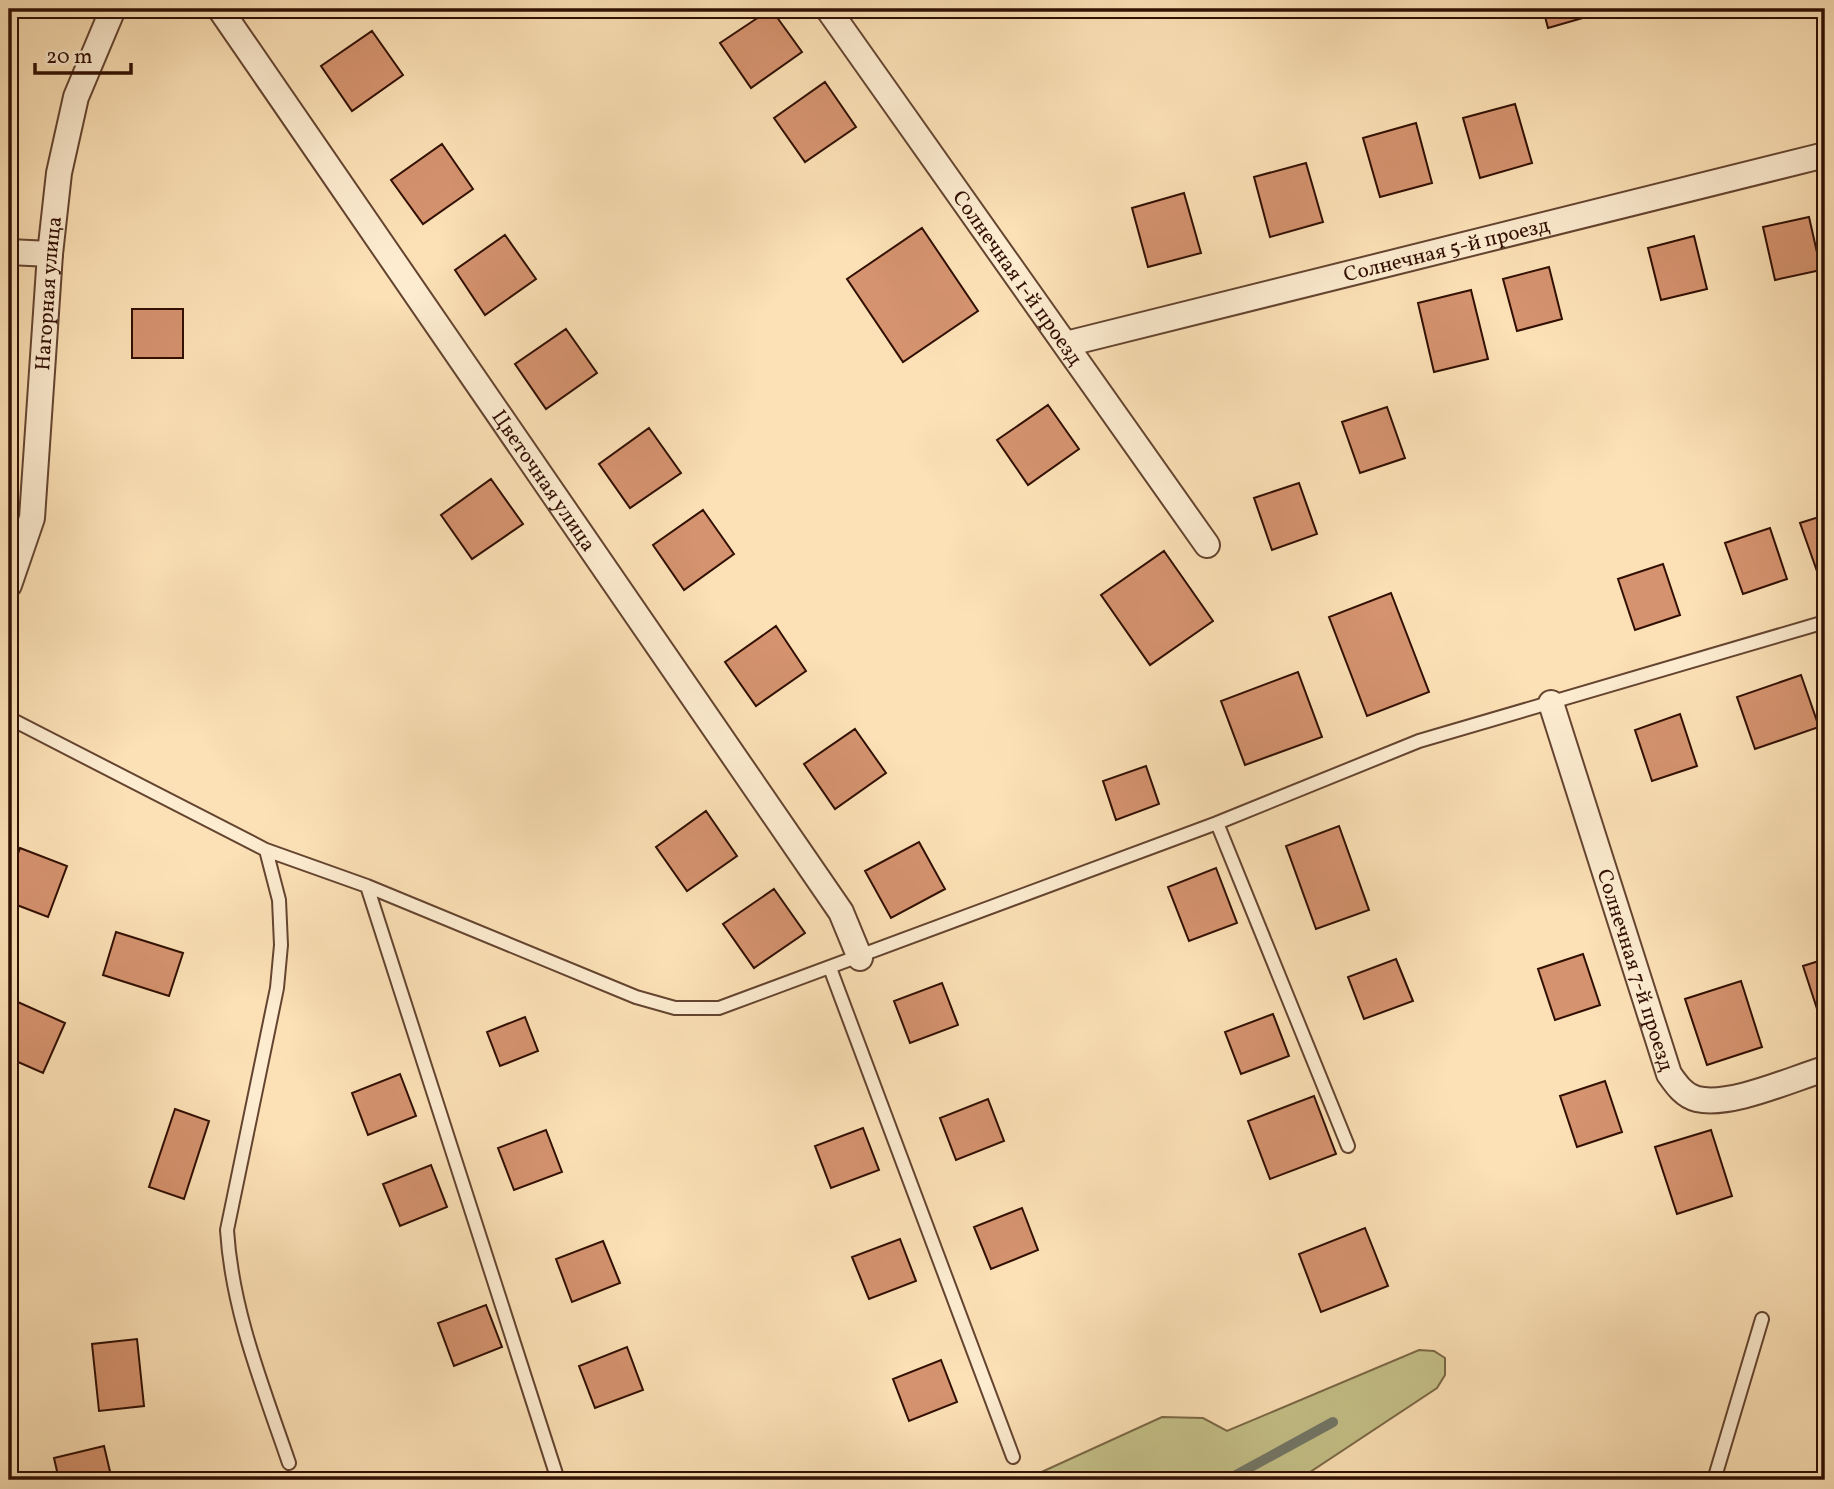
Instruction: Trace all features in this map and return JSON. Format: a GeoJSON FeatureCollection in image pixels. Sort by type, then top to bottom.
{"type":"FeatureCollection","features":[{"type":"Feature","properties":{"kind":"street","name":"Нагорная улица"},"geometry":{"type":"LineString","coordinates":[[9,585],[32,519],[50,254],[59,173],[76,97],[113,9]]}},
{"type":"Feature","properties":{"kind":"street","name":"Цветочная улица"},"geometry":{"type":"LineString","coordinates":[[219,9],[841,912],[860,957]]}},
{"type":"Feature","properties":{"kind":"street","name":"Солнечная 1-й проезд"},"geometry":{"type":"LineString","coordinates":[[828,9],[1207,545]]}},
{"type":"Feature","properties":{"kind":"street","name":"Солнечная 5-й проезд"},"geometry":{"type":"LineString","coordinates":[[1066,344],[1825,155]]}},
{"type":"Feature","properties":{"kind":"street"},"geometry":{"type":"LineString","coordinates":[[9,252],[50,254]]}},
{"type":"Feature","properties":{"kind":"street","name":"Солнечная 7-й проезд"},"geometry":{"type":"LineString","coordinates":[[1551,703],[1669,1073],[1680,1089],[1696,1099],[1724,1100],[1825,1069]]}},
{"type":"Feature","properties":{"kind":"lane"},"geometry":{"type":"LineString","coordinates":[[9,718],[266,850],[367,886],[636,997],[675,1008],[719,1009],[1217,823],[1419,741],[1825,622]]}},
{"type":"Feature","properties":{"kind":"lane"},"geometry":{"type":"LineString","coordinates":[[1217,823],[1348,1146]]}},
{"type":"Feature","properties":{"kind":"lane"},"geometry":{"type":"LineString","coordinates":[[266,850],[279,900],[281,945],[277,988],[227,1230],[229,1269],[243,1325],[289,1463]]}},
{"type":"Feature","properties":{"kind":"lane"},"geometry":{"type":"LineString","coordinates":[[367,886],[558,1480]]}},
{"type":"Feature","properties":{"kind":"lane"},"geometry":{"type":"LineString","coordinates":[[831,968],[1013,1457]]}},
{"type":"Feature","properties":{"kind":"lane"},"geometry":{"type":"LineString","coordinates":[[1714,1480],[1762,1319]]}},
{"type":"Feature","properties":{"kind":"shaded area"},"geometry":{"type":"Polygon","coordinates":[[[1419,1350],[1434,1351],[1445,1358],[1445,1375],[1437,1388],[1298,1480],[1024,1480],[1162,1417],[1203,1418],[1227,1431],[1419,1350]]]}},
{"type":"Feature","properties":{"kind":"building"},"geometry":{"type":"Polygon","coordinates":[[[771,9],[802,52],[751,88],[720,43],[771,9]]]}},
{"type":"Feature","properties":{"kind":"building"},"geometry":{"type":"Polygon","coordinates":[[[1543,9],[1599,9],[1600,13],[1548,28],[1543,9]]]}},
{"type":"Feature","properties":{"kind":"building"},"geometry":{"type":"Polygon","coordinates":[[[372,31],[403,75],[352,111],[321,66],[372,31]]]}},
{"type":"Feature","properties":{"kind":"building"},"geometry":{"type":"Polygon","coordinates":[[[825,82],[856,127],[805,162],[774,118],[825,82]]]}},
{"type":"Feature","properties":{"kind":"building"},"geometry":{"type":"Polygon","coordinates":[[[1515,104],[1532,163],[1480,178],[1463,118],[1515,104]]]}},
{"type":"Feature","properties":{"kind":"building"},"geometry":{"type":"Polygon","coordinates":[[[1416,123],[1432,183],[1380,197],[1363,138],[1416,123]]]}},
{"type":"Feature","properties":{"kind":"building"},"geometry":{"type":"Polygon","coordinates":[[[442,144],[473,189],[423,224],[391,180],[442,144]]]}},
{"type":"Feature","properties":{"kind":"building"},"geometry":{"type":"Polygon","coordinates":[[[1306,163],[1323,222],[1270,237],[1254,177],[1306,163]]]}},
{"type":"Feature","properties":{"kind":"building"},"geometry":{"type":"Polygon","coordinates":[[[1184,193],[1201,253],[1148,267],[1132,208],[1184,193]]]}},
{"type":"Feature","properties":{"kind":"building"},"geometry":{"type":"Polygon","coordinates":[[[1809,217],[1821,270],[1775,280],[1763,227],[1809,217]]]}},
{"type":"Feature","properties":{"kind":"building"},"geometry":{"type":"Polygon","coordinates":[[[922,228],[978,311],[903,362],[847,279],[922,228]]]}},
{"type":"Feature","properties":{"kind":"building"},"geometry":{"type":"Polygon","coordinates":[[[505,235],[536,279],[485,315],[455,270],[505,235]]]}},
{"type":"Feature","properties":{"kind":"building"},"geometry":{"type":"Polygon","coordinates":[[[1694,236],[1707,289],[1661,300],[1648,248],[1694,236]]]}},
{"type":"Feature","properties":{"kind":"building"},"geometry":{"type":"Polygon","coordinates":[[[1549,267],[1562,319],[1517,331],[1503,279],[1549,267]]]}},
{"type":"Feature","properties":{"kind":"building"},"geometry":{"type":"Polygon","coordinates":[[[1471,290],[1488,359],[1434,372],[1418,303],[1471,290]]]}},
{"type":"Feature","properties":{"kind":"building"},"geometry":{"type":"Polygon","coordinates":[[[132,309],[183,309],[183,358],[132,358],[132,309]]]}},
{"type":"Feature","properties":{"kind":"building"},"geometry":{"type":"Polygon","coordinates":[[[566,329],[597,373],[546,409],[515,364],[566,329]]]}},
{"type":"Feature","properties":{"kind":"building"},"geometry":{"type":"Polygon","coordinates":[[[1048,405],[1079,449],[1028,485],[997,440],[1048,405]]]}},
{"type":"Feature","properties":{"kind":"building"},"geometry":{"type":"Polygon","coordinates":[[[1387,407],[1405,458],[1360,473],[1342,422],[1387,407]]]}},
{"type":"Feature","properties":{"kind":"building"},"geometry":{"type":"Polygon","coordinates":[[[649,428],[681,473],[630,508],[599,464],[649,428]]]}},
{"type":"Feature","properties":{"kind":"building"},"geometry":{"type":"Polygon","coordinates":[[[491,479],[523,524],[472,559],[441,515],[491,479]]]}},
{"type":"Feature","properties":{"kind":"building"},"geometry":{"type":"Polygon","coordinates":[[[1299,483],[1317,534],[1272,550],[1254,498],[1299,483]]]}},
{"type":"Feature","properties":{"kind":"building"},"geometry":{"type":"Polygon","coordinates":[[[703,510],[734,554],[684,590],[653,545],[703,510]]]}},
{"type":"Feature","properties":{"kind":"building"},"geometry":{"type":"Polygon","coordinates":[[[1825,515],[1825,572],[1818,574],[1800,523],[1825,515]]]}},
{"type":"Feature","properties":{"kind":"building"},"geometry":{"type":"Polygon","coordinates":[[[1770,528],[1787,579],[1743,594],[1725,543],[1770,528]]]}},
{"type":"Feature","properties":{"kind":"building"},"geometry":{"type":"Polygon","coordinates":[[[1164,551],[1213,621],[1150,665],[1101,595],[1164,551]]]}},
{"type":"Feature","properties":{"kind":"building"},"geometry":{"type":"Polygon","coordinates":[[[1663,564],[1680,615],[1635,630],[1618,579],[1663,564]]]}},
{"type":"Feature","properties":{"kind":"building"},"geometry":{"type":"Polygon","coordinates":[[[1391,593],[1429,692],[1367,716],[1329,617],[1391,593]]]}},
{"type":"Feature","properties":{"kind":"building"},"geometry":{"type":"Polygon","coordinates":[[[776,626],[806,671],[756,706],[725,662],[776,626]]]}},
{"type":"Feature","properties":{"kind":"building"},"geometry":{"type":"Polygon","coordinates":[[[1298,672],[1322,737],[1245,765],[1221,701],[1298,672]]]}},
{"type":"Feature","properties":{"kind":"building"},"geometry":{"type":"Polygon","coordinates":[[[1801,675],[1819,727],[1755,749],[1737,697],[1801,675]]]}},
{"type":"Feature","properties":{"kind":"building"},"geometry":{"type":"Polygon","coordinates":[[[1680,714],[1697,766],[1652,781],[1635,730],[1680,714]]]}},
{"type":"Feature","properties":{"kind":"building"},"geometry":{"type":"Polygon","coordinates":[[[855,729],[886,773],[835,809],[804,764],[855,729]]]}},
{"type":"Feature","properties":{"kind":"building"},"geometry":{"type":"Polygon","coordinates":[[[1146,766],[1159,804],[1116,820],[1103,781],[1146,766]]]}},
{"type":"Feature","properties":{"kind":"building"},"geometry":{"type":"Polygon","coordinates":[[[706,811],[737,856],[687,891],[656,847],[706,811]]]}},
{"type":"Feature","properties":{"kind":"building"},"geometry":{"type":"Polygon","coordinates":[[[1339,826],[1369,910],[1316,929],[1286,846],[1339,826]]]}},
{"type":"Feature","properties":{"kind":"building"},"geometry":{"type":"Polygon","coordinates":[[[919,842],[945,889],[891,918],[865,871],[919,842]]]}},
{"type":"Feature","properties":{"kind":"building"},"geometry":{"type":"Polygon","coordinates":[[[20,848],[67,866],[48,917],[9,902],[9,877],[20,848]]]}},
{"type":"Feature","properties":{"kind":"building"},"geometry":{"type":"Polygon","coordinates":[[[1216,868],[1237,923],[1189,941],[1168,887],[1216,868]]]}},
{"type":"Feature","properties":{"kind":"building"},"geometry":{"type":"Polygon","coordinates":[[[774,889],[805,933],[754,968],[723,924],[774,889]]]}},
{"type":"Feature","properties":{"kind":"building"},"geometry":{"type":"Polygon","coordinates":[[[116,932],[183,953],[169,996],[103,975],[116,932]]]}},
{"type":"Feature","properties":{"kind":"building"},"geometry":{"type":"Polygon","coordinates":[[[1583,954],[1600,1005],[1555,1020],[1538,969],[1583,954]]]}},
{"type":"Feature","properties":{"kind":"building"},"geometry":{"type":"Polygon","coordinates":[[[1396,959],[1413,1001],[1364,1019],[1348,977],[1396,959]]]}},
{"type":"Feature","properties":{"kind":"building"},"geometry":{"type":"Polygon","coordinates":[[[1825,959],[1825,1016],[1820,1018],[1803,966],[1825,959]]]}},
{"type":"Feature","properties":{"kind":"building"},"geometry":{"type":"Polygon","coordinates":[[[1741,981],[1762,1047],[1707,1065],[1685,999],[1741,981]]]}},
{"type":"Feature","properties":{"kind":"building"},"geometry":{"type":"Polygon","coordinates":[[[942,983],[958,1025],[910,1043],[894,1001],[942,983]]]}},
{"type":"Feature","properties":{"kind":"building"},"geometry":{"type":"Polygon","coordinates":[[[11,999],[65,1023],[43,1073],[9,1058],[11,999]]]}},
{"type":"Feature","properties":{"kind":"building"},"geometry":{"type":"Polygon","coordinates":[[[1273,1014],[1289,1056],[1241,1074],[1225,1032],[1273,1014]]]}},
{"type":"Feature","properties":{"kind":"building"},"geometry":{"type":"Polygon","coordinates":[[[525,1017],[538,1051],[500,1066],[487,1032],[525,1017]]]}},
{"type":"Feature","properties":{"kind":"building"},"geometry":{"type":"Polygon","coordinates":[[[400,1074],[416,1116],[368,1135],[352,1093],[400,1074]]]}},
{"type":"Feature","properties":{"kind":"building"},"geometry":{"type":"Polygon","coordinates":[[[1605,1081],[1622,1132],[1577,1147],[1560,1096],[1605,1081]]]}},
{"type":"Feature","properties":{"kind":"building"},"geometry":{"type":"Polygon","coordinates":[[[1314,1096],[1336,1154],[1270,1179],[1248,1121],[1314,1096]]]}},
{"type":"Feature","properties":{"kind":"building"},"geometry":{"type":"Polygon","coordinates":[[[988,1099],[1004,1141],[956,1160],[940,1118],[988,1099]]]}},
{"type":"Feature","properties":{"kind":"building"},"geometry":{"type":"Polygon","coordinates":[[[175,1109],[209,1121],[184,1199],[149,1187],[175,1109]]]}},
{"type":"Feature","properties":{"kind":"building"},"geometry":{"type":"Polygon","coordinates":[[[863,1128],[879,1170],[831,1188],[815,1146],[863,1128]]]}},
{"type":"Feature","properties":{"kind":"building"},"geometry":{"type":"Polygon","coordinates":[[[546,1130],[562,1172],[514,1190],[498,1148],[546,1130]]]}},
{"type":"Feature","properties":{"kind":"building"},"geometry":{"type":"Polygon","coordinates":[[[1711,1130],[1732,1196],[1677,1214],[1655,1147],[1711,1130]]]}},
{"type":"Feature","properties":{"kind":"building"},"geometry":{"type":"Polygon","coordinates":[[[431,1165],[447,1207],[400,1226],[383,1184],[431,1165]]]}},
{"type":"Feature","properties":{"kind":"building"},"geometry":{"type":"Polygon","coordinates":[[[1022,1208],[1038,1250],[991,1269],[974,1227],[1022,1208]]]}},
{"type":"Feature","properties":{"kind":"building"},"geometry":{"type":"Polygon","coordinates":[[[1365,1228],[1388,1286],[1321,1312],[1299,1254],[1365,1228]]]}},
{"type":"Feature","properties":{"kind":"building"},"geometry":{"type":"Polygon","coordinates":[[[900,1239],[916,1281],[869,1299],[852,1257],[900,1239]]]}},
{"type":"Feature","properties":{"kind":"building"},"geometry":{"type":"Polygon","coordinates":[[[603,1241],[620,1283],[572,1302],[556,1259],[603,1241]]]}},
{"type":"Feature","properties":{"kind":"building"},"geometry":{"type":"Polygon","coordinates":[[[486,1305],[502,1347],[454,1366],[438,1323],[486,1305]]]}},
{"type":"Feature","properties":{"kind":"building"},"geometry":{"type":"Polygon","coordinates":[[[137,1339],[144,1406],[99,1411],[92,1344],[137,1339]]]}},
{"type":"Feature","properties":{"kind":"building"},"geometry":{"type":"Polygon","coordinates":[[[627,1347],[643,1390],[595,1408],[579,1366],[627,1347]]]}},
{"type":"Feature","properties":{"kind":"building"},"geometry":{"type":"Polygon","coordinates":[[[941,1360],[957,1402],[909,1421],[893,1379],[941,1360]]]}},
{"type":"Feature","properties":{"kind":"building"},"geometry":{"type":"Polygon","coordinates":[[[104,1446],[112,1480],[59,1480],[54,1458],[104,1446]]]}},
{"type":"Feature","properties":{"kind":"waterway"},"geometry":{"type":"LineString","coordinates":[[1227,1480],[1333,1422]]}}]}
